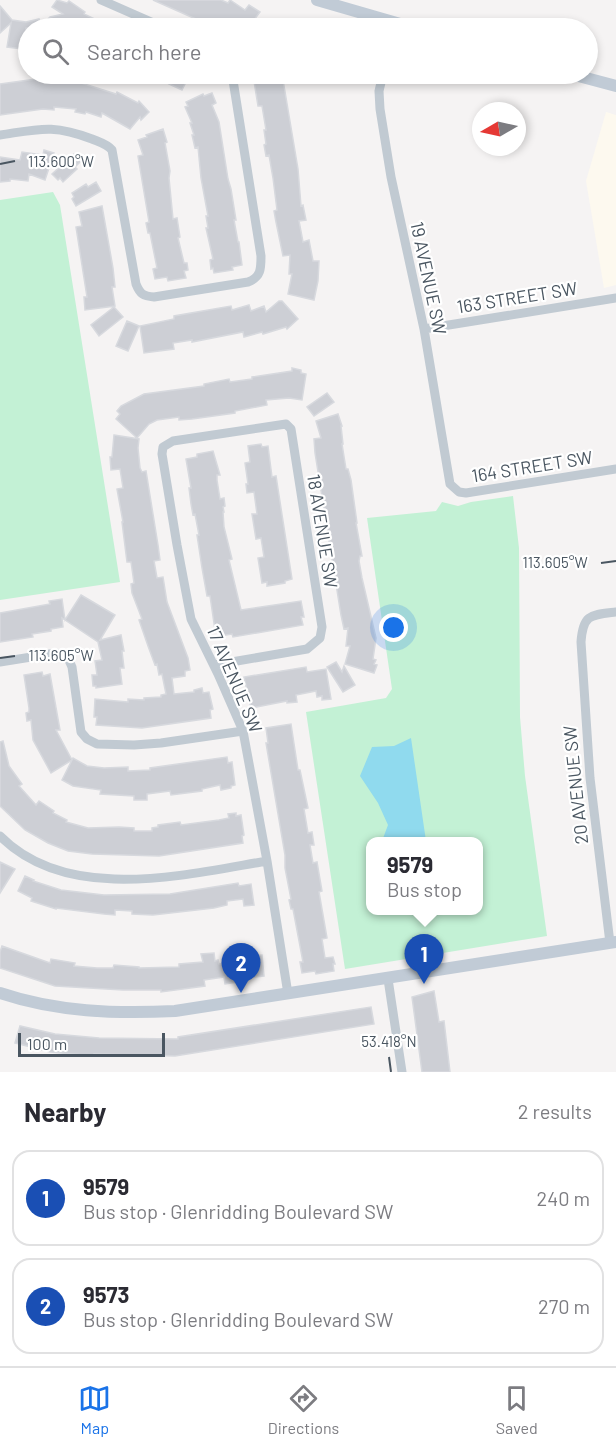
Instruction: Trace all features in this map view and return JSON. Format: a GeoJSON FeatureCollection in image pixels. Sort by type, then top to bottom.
{"type":"FeatureCollection","features":[{"type":"Feature","properties":{"kind":"street"},"geometry":{"type":"LineString","coordinates":[[101,0],[142,18]]}},
{"type":"Feature","properties":{"kind":"street"},"geometry":{"type":"LineString","coordinates":[[317,0],[379,18]]}},
{"type":"Feature","properties":{"kind":"street"},"geometry":{"type":"LineString","coordinates":[[598,81],[616,86]]}},
{"type":"Feature","properties":{"kind":"street"},"geometry":{"type":"LineString","coordinates":[[0,135],[45,128],[61,129],[109,146],[115,156],[134,274],[140,292],[144,296],[153,297],[248,282],[259,274],[261,255],[234,84]]}},
{"type":"Feature","properties":{"kind":"street","name":"19 AVENUE SW"},"geometry":{"type":"LineString","coordinates":[[381,84],[383,132],[395,200],[424,329],[447,479],[453,489]]}},
{"type":"Feature","properties":{"kind":"street","name":"163 STREET SW"},"geometry":{"type":"LineString","coordinates":[[424,329],[616,298]]}},
{"type":"Feature","properties":{"kind":"street","name":"17 AVENUE SW"},"geometry":{"type":"LineString","coordinates":[[288,994],[243,731],[191,619],[162,454],[164,447],[173,441],[286,424],[291,429]]}},
{"type":"Feature","properties":{"kind":"street","name":"18 AVENUE SW"},"geometry":{"type":"LineString","coordinates":[[214,665],[307,649],[320,638],[322,627],[291,429]]}},
{"type":"Feature","properties":{"kind":"street","name":"164 STREET SW"},"geometry":{"type":"LineString","coordinates":[[453,489],[466,493],[616,469]]}},
{"type":"Feature","properties":{"kind":"street","name":"20 AVENUE SW"},"geometry":{"type":"LineString","coordinates":[[613,943],[586,736],[580,642],[583,623],[588,618],[616,612]]}},
{"type":"Feature","properties":{"kind":"street"},"geometry":{"type":"LineString","coordinates":[[0,662],[56,653],[67,656],[72,668],[81,732],[87,739],[97,744],[161,743],[243,731]]}},
{"type":"Feature","properties":{"kind":"street"},"geometry":{"type":"LineString","coordinates":[[0,836],[37,864],[70,873],[102,878],[146,879],[177,876],[267,861]]}},
{"type":"Feature","properties":{"kind":"street"},"geometry":{"type":"LineString","coordinates":[[0,993],[57,1008],[145,1012],[196,1009],[613,943]]}},
{"type":"Feature","properties":{"kind":"street"},"geometry":{"type":"LineString","coordinates":[[388,979],[402,1072]]}},
{"type":"Feature","properties":{"kind":"shaded area"},"geometry":{"type":"Polygon","coordinates":[[[606,112],[616,115],[616,285],[604,288],[586,181],[606,112]]]}},
{"type":"Feature","properties":{"kind":"green space"},"geometry":{"type":"Polygon","coordinates":[[[53,192],[60,205],[120,582],[0,600],[0,200],[53,192]]]}},
{"type":"Feature","properties":{"kind":"green space"},"geometry":{"type":"Polygon","coordinates":[[[513,496],[519,548],[520,717],[525,776],[547,936],[345,969],[306,712],[386,698],[392,689],[367,518],[436,511],[442,502],[458,506],[513,496]]]}},
{"type":"Feature","properties":{"kind":"water"},"geometry":{"type":"Polygon","coordinates":[[[411,738],[425,837],[384,837],[388,825],[378,803],[360,776],[372,747],[394,746],[411,738]]]}},
{"type":"Feature","properties":{"kind":"building"},"geometry":{"type":"Polygon","coordinates":[[[57,0],[67,3],[69,1],[92,18],[49,18],[63,14],[52,7],[57,0]]]}},
{"type":"Feature","properties":{"kind":"building"},"geometry":{"type":"Polygon","coordinates":[[[153,0],[221,0],[228,3],[230,0],[245,10],[249,5],[260,12],[256,18],[194,18],[153,0]]]}},
{"type":"Feature","properties":{"kind":"building"},"geometry":{"type":"Polygon","coordinates":[[[0,6],[12,20],[18,21],[18,48],[7,47],[11,23],[0,33],[0,6]]]}},
{"type":"Feature","properties":{"kind":"building"},"geometry":{"type":"Polygon","coordinates":[[[18,82],[18,84],[84,84],[116,94],[117,92],[138,103],[139,101],[149,112],[141,120],[140,117],[130,129],[102,113],[101,117],[86,112],[85,114],[75,112],[76,109],[54,107],[54,110],[43,109],[0,115],[0,84],[18,82]]]}},
{"type":"Feature","properties":{"kind":"building"},"geometry":{"type":"Polygon","coordinates":[[[169,84],[185,84],[182,90],[169,84]]]}},
{"type":"Feature","properties":{"kind":"building"},"geometry":{"type":"Polygon","coordinates":[[[254,84],[284,84],[298,169],[301,206],[303,205],[306,220],[299,221],[303,242],[309,240],[313,261],[319,261],[314,300],[288,294],[292,274],[289,274],[290,255],[283,256],[274,211],[277,210],[273,178],[269,155],[266,156],[264,145],[266,144],[264,130],[266,130],[262,106],[258,106],[254,84]]]}},
{"type":"Feature","properties":{"kind":"building"},"geometry":{"type":"Polygon","coordinates":[[[212,93],[216,103],[212,105],[219,122],[231,189],[242,265],[232,267],[233,270],[214,273],[213,268],[211,269],[210,260],[213,259],[206,228],[208,228],[206,216],[208,216],[198,147],[195,148],[190,123],[192,123],[185,107],[188,106],[186,102],[203,94],[204,96],[212,93]]]}},
{"type":"Feature","properties":{"kind":"building"},"geometry":{"type":"Polygon","coordinates":[[[163,129],[167,142],[165,143],[170,171],[173,219],[177,218],[180,237],[178,238],[188,270],[184,271],[186,278],[168,281],[167,277],[155,279],[153,269],[157,268],[146,223],[149,222],[138,156],[143,155],[138,140],[163,129]]]}},
{"type":"Feature","properties":{"kind":"building"},"geometry":{"type":"Polygon","coordinates":[[[44,150],[54,153],[45,180],[29,174],[28,181],[10,179],[10,181],[0,182],[0,157],[20,160],[22,152],[43,155],[44,150]]]}},
{"type":"Feature","properties":{"kind":"building"},"geometry":{"type":"Polygon","coordinates":[[[74,154],[81,161],[75,167],[77,169],[63,182],[60,178],[58,180],[52,174],[74,154]]]}},
{"type":"Feature","properties":{"kind":"building"},"geometry":{"type":"Polygon","coordinates":[[[96,182],[101,191],[76,206],[72,193],[86,184],[88,187],[96,182]]]}},
{"type":"Feature","properties":{"kind":"building"},"geometry":{"type":"Polygon","coordinates":[[[102,206],[113,268],[115,287],[112,287],[115,306],[85,310],[84,297],[87,297],[76,227],[82,226],[79,212],[102,206]]]}},
{"type":"Feature","properties":{"kind":"building"},"geometry":{"type":"Polygon","coordinates":[[[282,301],[298,319],[287,329],[286,327],[244,337],[243,332],[192,342],[192,340],[173,343],[174,349],[144,353],[140,326],[174,319],[174,316],[231,306],[232,310],[249,305],[251,311],[264,306],[266,312],[282,301]]]}},
{"type":"Feature","properties":{"kind":"building"},"geometry":{"type":"Polygon","coordinates":[[[114,307],[123,317],[99,336],[91,325],[114,307]]]}},
{"type":"Feature","properties":{"kind":"building"},"geometry":{"type":"Polygon","coordinates":[[[127,321],[139,326],[128,351],[116,346],[127,321]]]}},
{"type":"Feature","properties":{"kind":"building"},"geometry":{"type":"Polygon","coordinates":[[[292,368],[306,374],[302,400],[289,398],[266,400],[267,405],[235,411],[235,413],[192,419],[179,420],[179,417],[157,420],[149,424],[137,438],[116,419],[120,414],[117,411],[121,406],[144,394],[204,386],[204,384],[229,379],[230,382],[252,379],[252,377],[292,371],[292,368]]]}},
{"type":"Feature","properties":{"kind":"building"},"geometry":{"type":"Polygon","coordinates":[[[327,393],[334,402],[314,416],[307,407],[327,393]]]}},
{"type":"Feature","properties":{"kind":"building"},"geometry":{"type":"Polygon","coordinates":[[[338,414],[342,426],[342,444],[346,469],[348,469],[351,480],[362,556],[359,561],[376,638],[373,659],[376,660],[374,664],[377,665],[374,673],[345,664],[350,646],[346,646],[348,628],[344,629],[341,615],[315,453],[314,439],[321,438],[316,421],[338,414]]]}},
{"type":"Feature","properties":{"kind":"building"},"geometry":{"type":"Polygon","coordinates":[[[114,435],[139,439],[140,468],[142,472],[146,471],[160,560],[154,561],[157,578],[163,577],[167,602],[188,658],[190,670],[185,671],[185,676],[172,678],[174,694],[194,692],[202,688],[203,693],[209,692],[213,709],[210,710],[211,718],[142,728],[96,725],[95,699],[128,702],[128,699],[144,700],[144,698],[161,697],[166,694],[162,674],[159,675],[157,664],[155,665],[132,593],[131,584],[134,583],[131,562],[127,562],[117,489],[123,488],[120,469],[111,470],[110,457],[112,457],[114,435]]]}},
{"type":"Feature","properties":{"kind":"building"},"geometry":{"type":"Polygon","coordinates":[[[261,444],[262,447],[268,446],[272,477],[276,476],[292,579],[285,583],[267,586],[267,582],[262,583],[258,558],[264,557],[261,538],[256,539],[252,514],[257,514],[254,492],[247,493],[245,463],[250,462],[248,446],[261,444]]]}},
{"type":"Feature","properties":{"kind":"building"},"geometry":{"type":"Polygon","coordinates":[[[213,451],[220,475],[217,475],[217,480],[220,499],[224,498],[224,527],[232,559],[229,560],[241,610],[301,601],[303,625],[233,637],[232,634],[220,636],[218,629],[215,630],[210,596],[207,596],[202,568],[195,514],[193,515],[191,504],[186,459],[213,451]]]}},
{"type":"Feature","properties":{"kind":"building"},"geometry":{"type":"Polygon","coordinates":[[[81,595],[115,615],[100,640],[121,635],[124,651],[122,651],[124,668],[120,668],[122,684],[96,688],[93,686],[92,675],[97,675],[95,661],[102,660],[98,642],[65,620],[81,595]]]}},
{"type":"Feature","properties":{"kind":"building"},"geometry":{"type":"Polygon","coordinates":[[[62,599],[65,620],[62,618],[63,627],[32,634],[33,637],[0,642],[0,613],[50,604],[49,601],[62,599]]]}},
{"type":"Feature","properties":{"kind":"building"},"geometry":{"type":"Polygon","coordinates":[[[336,662],[342,672],[344,666],[355,685],[343,692],[327,667],[336,662]]]}},
{"type":"Feature","properties":{"kind":"building"},"geometry":{"type":"Polygon","coordinates":[[[306,667],[307,672],[326,669],[331,699],[322,700],[322,696],[317,697],[316,691],[296,695],[297,702],[287,703],[287,701],[251,708],[244,677],[306,667]]]}},
{"type":"Feature","properties":{"kind":"building"},"geometry":{"type":"Polygon","coordinates":[[[42,672],[43,676],[50,674],[60,730],[56,730],[72,760],[51,773],[33,740],[31,720],[27,721],[26,713],[29,712],[29,708],[24,675],[42,672]]]}},
{"type":"Feature","properties":{"kind":"building"},"geometry":{"type":"Polygon","coordinates":[[[291,724],[298,770],[300,770],[308,808],[304,809],[308,833],[312,832],[314,845],[310,845],[313,863],[317,862],[322,891],[319,892],[327,938],[322,939],[325,958],[333,957],[335,964],[333,964],[334,971],[316,974],[315,971],[302,973],[300,962],[303,962],[293,909],[291,909],[289,900],[291,899],[285,855],[266,743],[268,743],[266,728],[291,724]]]}},
{"type":"Feature","properties":{"kind":"building"},"geometry":{"type":"Polygon","coordinates":[[[3,741],[9,766],[22,784],[19,786],[36,805],[39,801],[54,811],[53,813],[67,820],[66,822],[88,828],[119,827],[134,828],[134,831],[152,831],[152,828],[158,825],[180,822],[181,825],[219,820],[229,818],[228,814],[236,813],[236,816],[241,815],[243,843],[159,856],[92,854],[68,851],[48,843],[25,830],[0,806],[0,742],[3,741]]]}},
{"type":"Feature","properties":{"kind":"building"},"geometry":{"type":"Polygon","coordinates":[[[227,757],[228,763],[232,762],[235,785],[221,790],[220,785],[202,789],[202,791],[171,795],[170,791],[147,794],[147,800],[134,800],[134,796],[100,794],[101,790],[73,786],[62,780],[73,758],[87,766],[128,767],[128,771],[150,770],[150,768],[227,757]]]}},
{"type":"Feature","properties":{"kind":"building"},"geometry":{"type":"Polygon","coordinates":[[[0,862],[15,869],[0,893],[0,862]]]}},
{"type":"Feature","properties":{"kind":"building"},"geometry":{"type":"Polygon","coordinates":[[[25,876],[61,890],[104,895],[170,894],[238,883],[239,886],[251,884],[254,905],[244,906],[243,899],[227,901],[227,905],[214,908],[153,915],[132,914],[132,911],[115,910],[115,915],[56,909],[31,901],[32,898],[18,891],[25,876]]]}},
{"type":"Feature","properties":{"kind":"building"},"geometry":{"type":"Polygon","coordinates":[[[2,946],[50,963],[51,959],[75,963],[74,966],[97,968],[113,968],[114,965],[139,968],[179,967],[179,964],[203,962],[201,954],[214,953],[215,961],[218,960],[219,964],[243,961],[243,957],[262,955],[264,976],[244,978],[244,981],[225,984],[224,977],[204,980],[205,986],[161,992],[161,990],[55,986],[0,968],[2,946]]]}},
{"type":"Feature","properties":{"kind":"building"},"geometry":{"type":"Polygon","coordinates":[[[434,991],[439,1022],[444,1021],[450,1072],[422,1072],[412,997],[434,991]]]}},
{"type":"Feature","properties":{"kind":"building"},"geometry":{"type":"Polygon","coordinates":[[[371,1007],[374,1024],[175,1056],[94,1054],[94,1056],[50,1052],[15,1043],[20,1026],[55,1034],[99,1038],[178,1039],[178,1037],[371,1007]]]}},
{"type":"Feature","properties":{"kind":"place","name":"9579"},"geometry":{"type":"Point","coordinates":[424,984]}},
{"type":"Feature","properties":{"kind":"place","name":"9573"},"geometry":{"type":"Point","coordinates":[241,993]}}]}
